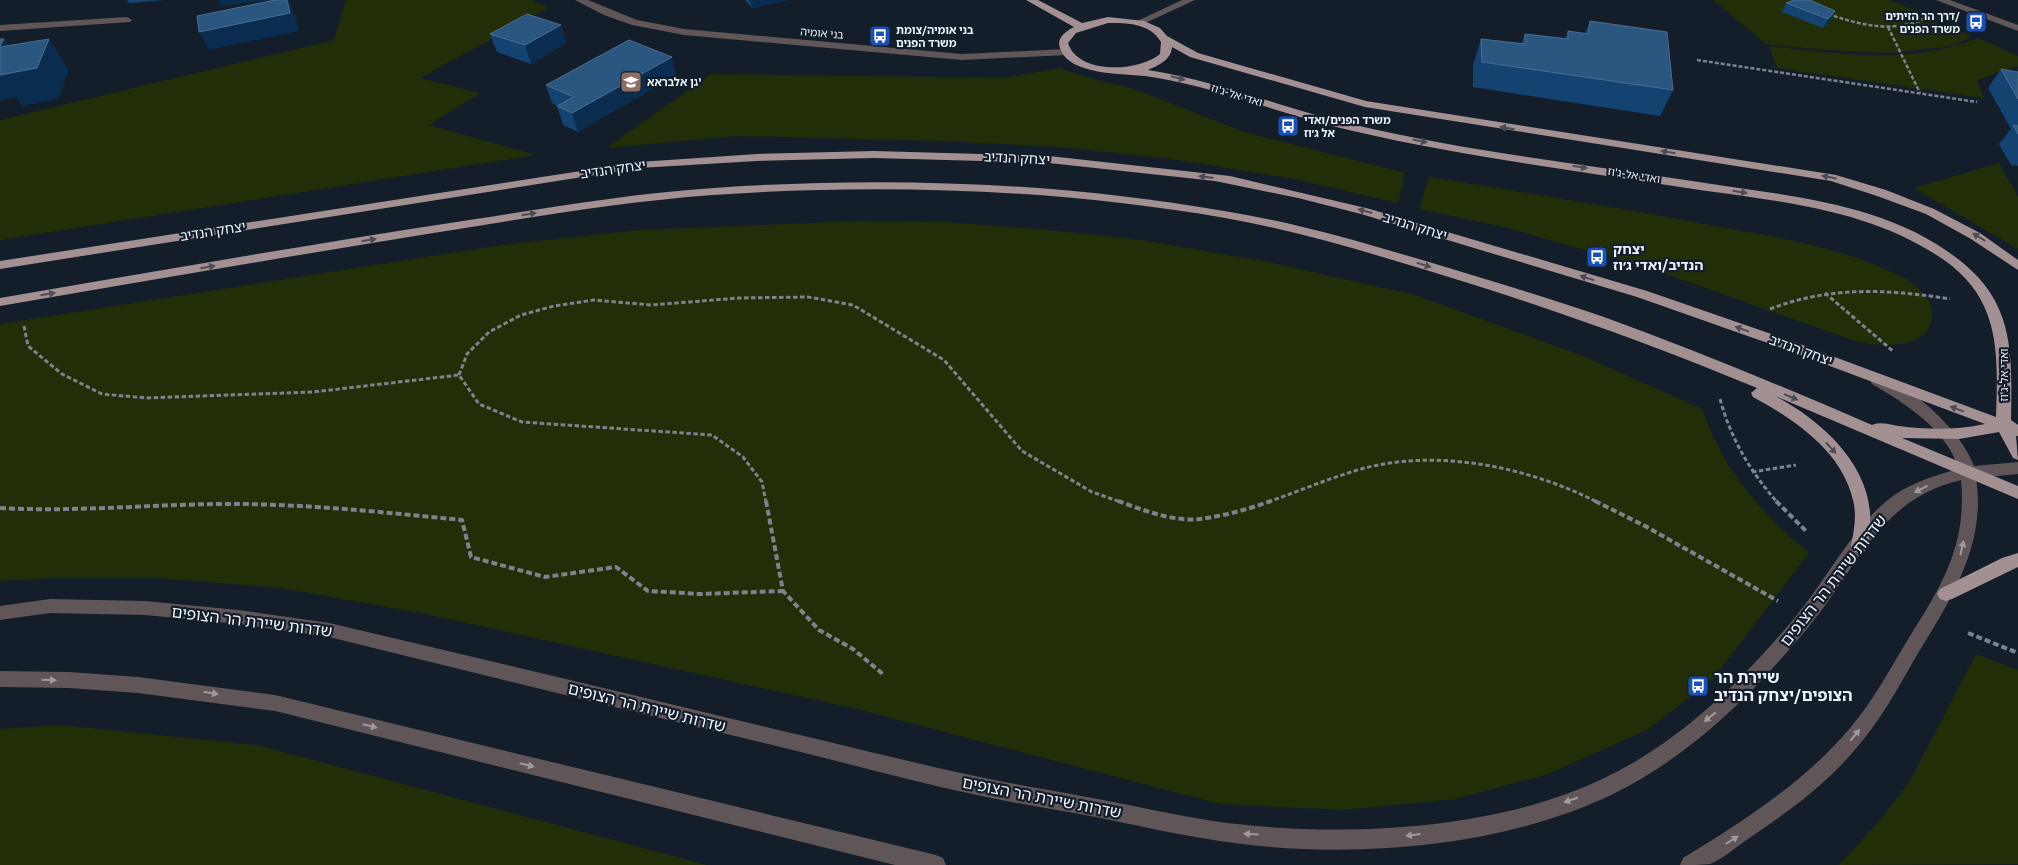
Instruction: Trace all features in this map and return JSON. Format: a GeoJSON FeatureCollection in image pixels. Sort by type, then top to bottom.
{"type":"FeatureCollection","features":[{"type":"Feature","properties":{"kind":"main road"},"geometry":{"type":"LineString","coordinates":[[1031,0],[1080,26]]}},
{"type":"Feature","properties":{"kind":"main road"},"geometry":{"type":"LineString","coordinates":[[1138,23],[1108,20],[1080,26],[1065,38],[1064,45],[1067,52],[1074,59],[1099,69],[1130,70],[1157,62],[1165,55],[1168,46],[1165,38]]}},
{"type":"Feature","properties":{"kind":"main road","name":"ואדי אל-ג'וז"},"geometry":{"type":"LineString","coordinates":[[1138,23],[1150,27],[1194,55],[1365,104],[1494,126],[1788,170],[1851,183],[1920,206],[1964,228],[1998,249],[2018,266]]}},
{"type":"Feature","properties":{"kind":"main road","name":"ואדי אל-ג'וז"},"geometry":{"type":"LineString","coordinates":[[1130,70],[1180,78],[1354,128],[1493,154],[1834,207],[1896,228],[1949,258],[1974,281],[1986,296],[2003,340],[2006,364],[2003,426]]}},
{"type":"Feature","properties":{"kind":"main road","name":"יצחק הנדיב"},"geometry":{"type":"LineString","coordinates":[[0,265],[639,165],[743,156],[910,153],[995,156],[1098,164],[1229,180],[1325,200],[1640,294],[2018,431]]}},
{"type":"Feature","properties":{"kind":"main road"},"geometry":{"type":"LineString","coordinates":[[0,302],[413,232],[638,198],[739,190],[905,185],[1054,194],[1220,213],[1292,228],[1529,296],[1623,330],[1848,421],[2018,493]]}},
{"type":"Feature","properties":{"kind":"main road"},"geometry":{"type":"LineString","coordinates":[[1623,330],[1774,401],[1800,419],[1817,434],[1838,456],[1856,482],[1864,516],[1859,546]]}},
{"type":"Feature","properties":{"kind":"main road","name":"ואדי אל-ג'וז"},"geometry":{"type":"LineString","coordinates":[[1848,421],[1903,432],[1946,434],[1983,431],[2018,420]]}},
{"type":"Feature","properties":{"kind":"main road"},"geometry":{"type":"LineString","coordinates":[[2003,426],[2018,454]]}},
{"type":"Feature","properties":{"kind":"main road"},"geometry":{"type":"LineString","coordinates":[[1946,594],[2008,563],[2018,560]]}},
{"type":"Feature","properties":{"kind":"street","name":"בני אומיה"},"geometry":{"type":"LineString","coordinates":[[580,0],[607,13],[635,23],[684,32],[962,57],[1067,52]]}},
{"type":"Feature","properties":{"kind":"street"},"geometry":{"type":"LineString","coordinates":[[1138,23],[1190,0]]}},
{"type":"Feature","properties":{"kind":"street"},"geometry":{"type":"LineString","coordinates":[[1941,0],[2018,28]]}},
{"type":"Feature","properties":{"kind":"street"},"geometry":{"type":"LineString","coordinates":[[1969,0],[2018,17]]}},
{"type":"Feature","properties":{"kind":"street"},"geometry":{"type":"LineString","coordinates":[[0,28],[127,20]]}},
{"type":"Feature","properties":{"kind":"street"},"geometry":{"type":"LineString","coordinates":[[1690,865],[1740,834],[1790,797],[1835,759],[1870,716],[1946,594],[1958,567],[1966,532],[1969,498],[1964,460],[1946,434],[1920,409],[1893,389],[1870,376]]}},
{"type":"Feature","properties":{"kind":"street","name":"שדרות שיירת הר הצופים"},"geometry":{"type":"LineString","coordinates":[[0,613],[50,606],[145,608],[238,617],[328,630],[963,783],[1218,831],[1311,838],[1380,839],[1472,828],[1536,812],[1601,790],[1662,756],[1720,709],[1767,662],[1806,617],[1859,546],[1894,504],[1921,488],[1967,472],[2018,468]]}},
{"type":"Feature","properties":{"kind":"street"},"geometry":{"type":"LineString","coordinates":[[0,679],[94,681],[186,689],[275,703],[936,865]]}},
{"type":"Feature","properties":{"kind":"path"},"geometry":{"type":"LineString","coordinates":[[1822,11],[1863,25],[1888,27],[1916,23],[1929,16]]}},
{"type":"Feature","properties":{"kind":"path"},"geometry":{"type":"LineString","coordinates":[[1888,27],[1921,94]]}},
{"type":"Feature","properties":{"kind":"path"},"geometry":{"type":"LineString","coordinates":[[1697,60],[1977,102]]}},
{"type":"Feature","properties":{"kind":"path"},"geometry":{"type":"LineString","coordinates":[[1765,311],[1796,299],[1824,292],[1856,290],[1900,291],[1958,300]]}},
{"type":"Feature","properties":{"kind":"path"},"geometry":{"type":"LineString","coordinates":[[1824,292],[1894,353]]}},
{"type":"Feature","properties":{"kind":"path"},"geometry":{"type":"LineString","coordinates":[[459,375],[467,354],[489,332],[521,315],[554,306],[594,300],[652,304],[739,298],[808,297],[853,305],[944,360],[1022,451],[1092,492],[1156,514],[1199,519],[1251,508],[1362,469],[1408,462],[1461,462],[1515,472],[1567,487],[1645,526],[1806,617]]}},
{"type":"Feature","properties":{"kind":"path"},"geometry":{"type":"LineString","coordinates":[[18,298],[28,346],[62,374],[102,394],[147,398],[313,392],[459,375]]}},
{"type":"Feature","properties":{"kind":"path"},"geometry":{"type":"LineString","coordinates":[[459,375],[479,404],[522,422],[712,435],[743,457],[762,482],[783,591],[819,630],[854,649],[884,675]]}},
{"type":"Feature","properties":{"kind":"path"},"geometry":{"type":"LineString","coordinates":[[1719,396],[1731,436],[1752,472],[1778,504],[1807,532]]}},
{"type":"Feature","properties":{"kind":"path"},"geometry":{"type":"LineString","coordinates":[[1752,472],[1796,464]]}},
{"type":"Feature","properties":{"kind":"path"},"geometry":{"type":"LineString","coordinates":[[0,508],[92,511],[216,504],[381,512],[453,519],[462,520],[471,557],[545,577],[616,568],[648,591],[700,594],[783,591]]}},
{"type":"Feature","properties":{"kind":"path"},"geometry":{"type":"LineString","coordinates":[[1968,634],[2018,653]]}},
{"type":"Feature","properties":{"kind":"green space"},"geometry":{"type":"Polygon","coordinates":[[[346,0],[532,0],[548,8],[420,78],[480,93],[429,125],[536,155],[0,240],[0,120],[334,40],[346,0]]]}},
{"type":"Feature","properties":{"kind":"green space"},"geometry":{"type":"Polygon","coordinates":[[[1713,0],[1889,0],[1916,11],[1911,13],[1972,36],[1952,46],[1889,53],[1766,44],[1713,0]]]}},
{"type":"Feature","properties":{"kind":"green space"},"geometry":{"type":"Polygon","coordinates":[[[1978,38],[2018,56],[2018,66],[1977,80],[1984,98],[1777,68],[1769,46],[1848,54],[1901,55],[1927,52],[1978,38]]]}},
{"type":"Feature","properties":{"kind":"green space"},"geometry":{"type":"Polygon","coordinates":[[[1060,68],[1086,77],[1134,89],[1244,132],[1405,173],[1398,203],[1294,179],[1172,159],[1060,147],[942,141],[738,136],[606,148],[712,74],[1004,78],[1060,68]]]}},
{"type":"Feature","properties":{"kind":"green space"},"geometry":{"type":"Polygon","coordinates":[[[1999,163],[2018,197],[2018,249],[1914,188],[1999,163]]]}},
{"type":"Feature","properties":{"kind":"green space"},"geometry":{"type":"Polygon","coordinates":[[[1429,177],[1652,214],[1814,245],[1882,268],[1910,282],[1926,297],[1931,307],[1932,318],[1928,329],[1921,337],[1912,342],[1888,345],[1855,341],[1652,269],[1504,227],[1419,209],[1429,177]]]}},
{"type":"Feature","properties":{"kind":"green space"},"geometry":{"type":"Polygon","coordinates":[[[859,221],[945,222],[1142,240],[1268,262],[1415,295],[1583,356],[1702,409],[1720,451],[1745,488],[1759,506],[1809,553],[1713,679],[1647,730],[1548,774],[1455,799],[1344,810],[1220,804],[853,708],[421,613],[280,588],[158,578],[51,578],[0,581],[0,324],[502,245],[640,230],[859,221]]]}},
{"type":"Feature","properties":{"kind":"green space"},"geometry":{"type":"Polygon","coordinates":[[[1976,654],[2018,670],[2018,864],[1839,865],[1882,818],[1911,779],[1976,654]]]}},
{"type":"Feature","properties":{"kind":"green space"},"geometry":{"type":"Polygon","coordinates":[[[60,725],[257,745],[707,865],[0,865],[0,729],[60,725]]]}},
{"type":"Feature","properties":{"kind":"building"},"geometry":{"type":"Polygon","coordinates":[[[275,0],[287,0],[290,13],[199,32],[197,16],[275,0]]]}},
{"type":"Feature","properties":{"kind":"building"},"geometry":{"type":"Polygon","coordinates":[[[1794,0],[1810,0],[1835,11],[1828,19],[1786,3],[1794,0]]]}},
{"type":"Feature","properties":{"kind":"building"},"geometry":{"type":"Polygon","coordinates":[[[527,14],[561,25],[525,45],[490,34],[527,14]]]}},
{"type":"Feature","properties":{"kind":"building"},"geometry":{"type":"Polygon","coordinates":[[[1590,21],[1667,32],[1673,90],[1482,62],[1481,39],[1525,44],[1525,34],[1568,39],[1568,31],[1588,34],[1590,21]]]}},
{"type":"Feature","properties":{"kind":"building"},"geometry":{"type":"Polygon","coordinates":[[[49,39],[37,68],[0,75],[0,47],[49,39]]]}},
{"type":"Feature","properties":{"kind":"building"},"geometry":{"type":"Polygon","coordinates":[[[629,40],[672,57],[572,113],[557,106],[574,97],[546,85],[629,40]]]}},
{"type":"Feature","properties":{"kind":"building"},"geometry":{"type":"Polygon","coordinates":[[[2001,69],[2018,72],[2018,99],[2001,69]]]}},
{"type":"Feature","properties":{"kind":"building"},"geometry":{"type":"Polygon","coordinates":[[[2013,125],[2018,126],[2018,134],[2013,125]]]}},
{"type":"Feature","properties":{"kind":"place","name":"דרך הר הזיתים/ משרד הפנים"},"geometry":{"type":"Point","coordinates":[1976,22]}},
{"type":"Feature","properties":{"kind":"place","name":"בני אומיה/צומת משרד הפנים"},"geometry":{"type":"Point","coordinates":[880,36]}},
{"type":"Feature","properties":{"kind":"place","name":"גן אלבראא'"},"geometry":{"type":"Point","coordinates":[631,82]}},
{"type":"Feature","properties":{"kind":"place","name":"משרד הפנים/ואדי אל ג׳וז"},"geometry":{"type":"Point","coordinates":[1288,126]}},
{"type":"Feature","properties":{"kind":"place","name":"יצחק הנדיב/ואדי ג׳וז"},"geometry":{"type":"Point","coordinates":[1597,257]}},
{"type":"Feature","properties":{"kind":"place","name":"שיירת הר הצופים/יצחק הנדיב"},"geometry":{"type":"Point","coordinates":[1698,686]}}]}
